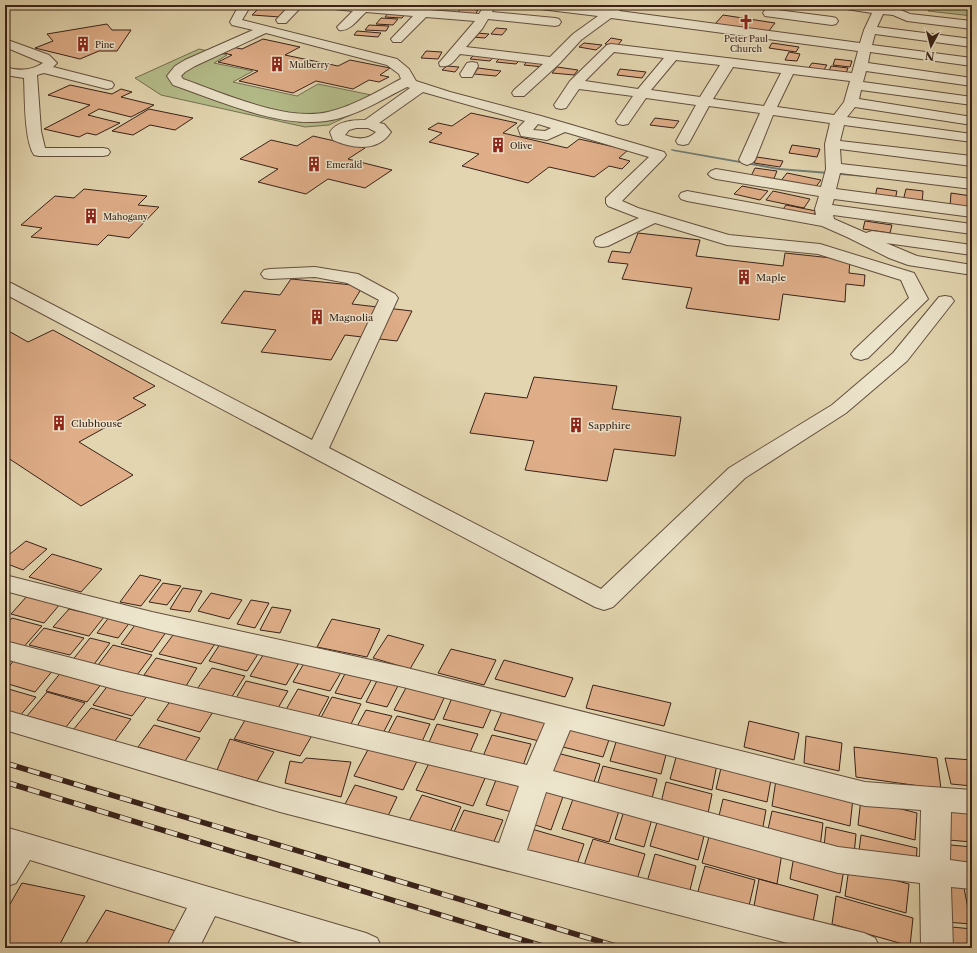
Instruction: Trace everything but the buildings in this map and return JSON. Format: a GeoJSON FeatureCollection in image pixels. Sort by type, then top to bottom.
{"type":"FeatureCollection","features":[{"type":"Feature","properties":{"kind":"street"},"geometry":{"type":"LineString","coordinates":[[245,5],[236,18],[236,22],[392,62],[402,69],[414,84],[659,155],[614,198],[614,203],[632,211],[727,240],[820,249],[908,277],[919,299],[861,354]]}},
{"type":"Feature","properties":{"kind":"street"},"geometry":{"type":"LineString","coordinates":[[282,20],[297,5]]}},
{"type":"Feature","properties":{"kind":"street"},"geometry":{"type":"LineString","coordinates":[[325,5],[483,16],[609,27]]}},
{"type":"Feature","properties":{"kind":"street"},"geometry":{"type":"LineString","coordinates":[[532,5],[616,8],[694,16]]}},
{"type":"Feature","properties":{"kind":"street"},"geometry":{"type":"LineString","coordinates":[[778,5],[769,13],[832,21]]}},
{"type":"Feature","properties":{"kind":"street"},"geometry":{"type":"LineString","coordinates":[[846,5],[896,12],[907,17],[922,12],[972,18]]}},
{"type":"Feature","properties":{"kind":"street"},"geometry":{"type":"LineString","coordinates":[[343,27],[363,8]]}},
{"type":"Feature","properties":{"kind":"street"},"geometry":{"type":"LineString","coordinates":[[519,93],[577,37],[616,8]]}},
{"type":"Feature","properties":{"kind":"street"},"geometry":{"type":"LineString","coordinates":[[616,8],[860,67],[972,101]]}},
{"type":"Feature","properties":{"kind":"street"},"geometry":{"type":"LineString","coordinates":[[826,208],[833,172],[832,144],[838,120],[852,102],[870,30],[879,10]]}},
{"type":"Feature","properties":{"kind":"street"},"geometry":{"type":"LineString","coordinates":[[922,12],[972,25]]}},
{"type":"Feature","properties":{"kind":"street"},"geometry":{"type":"LineString","coordinates":[[397,39],[423,13]]}},
{"type":"Feature","properties":{"kind":"street"},"geometry":{"type":"LineString","coordinates":[[483,16],[531,32]]}},
{"type":"Feature","properties":{"kind":"street"},"geometry":{"type":"LineString","coordinates":[[483,16],[469,37],[445,63],[470,70],[488,68]]}},
{"type":"Feature","properties":{"kind":"street"},"geometry":{"type":"LineString","coordinates":[[264,30],[180,69],[174,76],[178,82],[285,116],[306,119],[326,117],[341,113],[414,84]]}},
{"type":"Feature","properties":{"kind":"street"},"geometry":{"type":"LineString","coordinates":[[870,30],[972,43]]}},
{"type":"Feature","properties":{"kind":"street"},"geometry":{"type":"LineString","coordinates":[[562,35],[577,37]]}},
{"type":"Feature","properties":{"kind":"street"},"geometry":{"type":"LineString","coordinates":[[469,37],[484,39]]}},
{"type":"Feature","properties":{"kind":"street"},"geometry":{"type":"LineString","coordinates":[[5,43],[44,63]]}},
{"type":"Feature","properties":{"kind":"street"},"geometry":{"type":"LineString","coordinates":[[550,46],[565,48]]}},
{"type":"Feature","properties":{"kind":"street"},"geometry":{"type":"LineString","coordinates":[[561,105],[575,84],[611,48],[789,70],[972,62]]}},
{"type":"Feature","properties":{"kind":"street"},"geometry":{"type":"LineString","coordinates":[[456,50],[554,60]]}},
{"type":"Feature","properties":{"kind":"street"},"geometry":{"type":"LineString","coordinates":[[623,121],[642,93],[673,55]]}},
{"type":"Feature","properties":{"kind":"street"},"geometry":{"type":"LineString","coordinates":[[44,63],[30,73],[11,73],[9,63],[30,56],[44,63],[107,85]]}},
{"type":"Feature","properties":{"kind":"street"},"geometry":{"type":"LineString","coordinates":[[846,59],[860,67],[972,82]]}},
{"type":"Feature","properties":{"kind":"street"},"geometry":{"type":"LineString","coordinates":[[683,142],[704,102],[728,62]]}},
{"type":"Feature","properties":{"kind":"street"},"geometry":{"type":"LineString","coordinates":[[747,160],[768,111],[789,70]]}},
{"type":"Feature","properties":{"kind":"street"},"geometry":{"type":"LineString","coordinates":[[526,72],[541,73]]}},
{"type":"Feature","properties":{"kind":"street"},"geometry":{"type":"LineString","coordinates":[[30,73],[34,131],[39,152],[103,152]]}},
{"type":"Feature","properties":{"kind":"street"},"geometry":{"type":"LineString","coordinates":[[368,124],[414,84]]}},
{"type":"Feature","properties":{"kind":"street"},"geometry":{"type":"LineString","coordinates":[[575,84],[972,138]]}},
{"type":"Feature","properties":{"kind":"street"},"geometry":{"type":"LineString","coordinates":[[852,102],[972,121]]}},
{"type":"Feature","properties":{"kind":"street"},"geometry":{"type":"LineString","coordinates":[[832,144],[972,161]]}},
{"type":"Feature","properties":{"kind":"street"},"geometry":{"type":"LineString","coordinates":[[833,172],[905,176],[972,184]]}},
{"type":"Feature","properties":{"kind":"street"},"geometry":{"type":"LineString","coordinates":[[716,174],[826,208],[966,211],[964,228],[966,269],[914,261],[895,254],[853,233],[826,208]]}},
{"type":"Feature","properties":{"kind":"street"},"geometry":{"type":"LineString","coordinates":[[687,196],[826,208],[964,228]]}},
{"type":"Feature","properties":{"kind":"street"},"geometry":{"type":"LineString","coordinates":[[602,242],[655,217]]}},
{"type":"Feature","properties":{"kind":"street"},"geometry":{"type":"LineString","coordinates":[[853,233],[966,249]]}},
{"type":"Feature","properties":{"kind":"street"},"geometry":{"type":"LineString","coordinates":[[270,274],[315,272],[352,278],[389,298],[317,451]]}},
{"type":"Feature","properties":{"kind":"street"},"geometry":{"type":"LineString","coordinates":[[5,287],[31,302],[604,600],[737,473],[839,409],[900,357],[945,301]]}},
{"type":"Feature","properties":{"kind":"street"},"geometry":{"type":"LineString","coordinates":[[5,583],[152,621],[403,678],[865,794],[972,802]]}},
{"type":"Feature","properties":{"kind":"street"},"geometry":{"type":"LineString","coordinates":[[5,650],[118,680],[572,787],[838,860],[972,876]]}},
{"type":"Feature","properties":{"kind":"street"},"geometry":{"type":"LineString","coordinates":[[509,858],[536,779],[561,717]]}},
{"type":"Feature","properties":{"kind":"street"},"geometry":{"type":"LineString","coordinates":[[5,720],[280,800],[864,948]]}},
{"type":"Feature","properties":{"kind":"street"},"geometry":{"type":"LineString","coordinates":[[936,799],[935,872],[937,948]]}},
{"type":"Feature","properties":{"kind":"street"},"geometry":{"type":"LineString","coordinates":[[5,874],[13,843],[206,900],[308,940],[366,948]]}},
{"type":"Feature","properties":{"kind":"street"},"geometry":{"type":"LineString","coordinates":[[182,948],[206,900]]}},
{"type":"Feature","properties":{"kind":"green space"},"geometry":{"type":"Polygon","coordinates":[[[931,5],[972,5],[972,16],[928,11],[931,5]]]}},
{"type":"Feature","properties":{"kind":"green space"},"geometry":{"type":"Polygon","coordinates":[[[199,49],[227,55],[214,63],[253,71],[233,82],[297,96],[318,84],[386,98],[329,125],[305,127],[161,95],[135,78],[199,49]]]}},
{"type":"Feature","properties":{"kind":"waterway"},"geometry":{"type":"LineString","coordinates":[[673,150],[779,169],[878,177]]}},
{"type":"Feature","properties":{"kind":"railway"},"geometry":{"type":"LineString","coordinates":[[5,763],[622,948]]}},
{"type":"Feature","properties":{"kind":"railway"},"geometry":{"type":"LineString","coordinates":[[5,782],[549,948]]}},
{"type":"Feature","properties":{"kind":"place","name":"Peter Paul Church"},"geometry":{"type":"Point","coordinates":[746,22]}},
{"type":"Feature","properties":{"kind":"place","name":"Pine"},"geometry":{"type":"Point","coordinates":[83,44]}},
{"type":"Feature","properties":{"kind":"place","name":"Mulberry"},"geometry":{"type":"Point","coordinates":[277,64]}},
{"type":"Feature","properties":{"kind":"place","name":"Olive"},"geometry":{"type":"Point","coordinates":[498,145]}},
{"type":"Feature","properties":{"kind":"place","name":"Emerald"},"geometry":{"type":"Point","coordinates":[314,164]}},
{"type":"Feature","properties":{"kind":"place","name":"Mahogany"},"geometry":{"type":"Point","coordinates":[91,216]}},
{"type":"Feature","properties":{"kind":"place","name":"Maple"},"geometry":{"type":"Point","coordinates":[744,277]}},
{"type":"Feature","properties":{"kind":"place","name":"Magnolia"},"geometry":{"type":"Point","coordinates":[317,317]}},
{"type":"Feature","properties":{"kind":"place","name":"Clubhouse"},"geometry":{"type":"Point","coordinates":[59,423]}},
{"type":"Feature","properties":{"kind":"place","name":"Sapphire"},"geometry":{"type":"Point","coordinates":[576,425]}}]}
